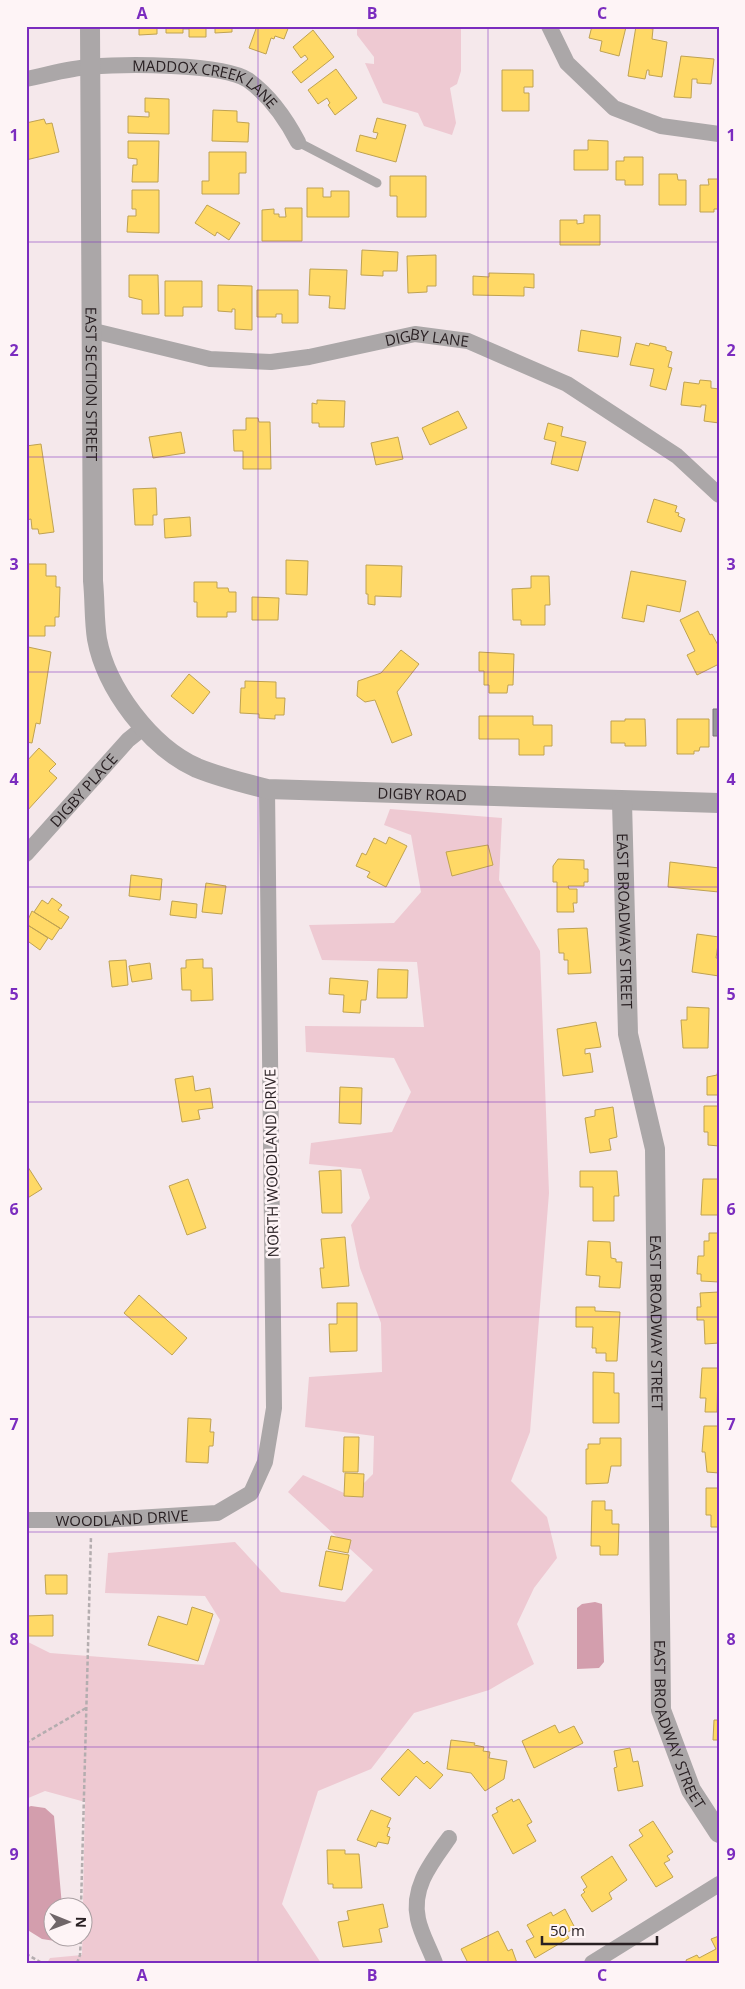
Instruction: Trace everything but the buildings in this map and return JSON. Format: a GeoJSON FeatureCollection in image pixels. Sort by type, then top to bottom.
{"type":"FeatureCollection","features":[{"type":"Feature","properties":{"kind":"street","name":"EAST SECTION STREET"},"geometry":{"type":"LineString","coordinates":[[90,26],[94,331],[93,573],[97,639],[106,666],[117,688],[143,728]]}},
{"type":"Feature","properties":{"kind":"street"},"geometry":{"type":"LineString","coordinates":[[549,26],[566,63],[614,108],[661,126],[719,134]]}},
{"type":"Feature","properties":{"kind":"street","name":"MADDOX CREEK LANE"},"geometry":{"type":"LineString","coordinates":[[26,79],[90,67],[188,66],[221,70],[248,80],[283,114],[298,142]]}},
{"type":"Feature","properties":{"kind":"street","name":"DIGBY LANE"},"geometry":{"type":"LineString","coordinates":[[94,331],[210,359],[271,362],[414,334],[468,341],[567,384],[677,456],[719,494]]}},
{"type":"Feature","properties":{"kind":"street","name":"DIGBY ROAD"},"geometry":{"type":"LineString","coordinates":[[143,728],[196,767],[233,781],[266,789],[622,802],[719,803]]}},
{"type":"Feature","properties":{"kind":"street","name":"DIGBY PLACE"},"geometry":{"type":"LineString","coordinates":[[27,851],[128,740],[143,728]]}},
{"type":"Feature","properties":{"kind":"street","name":"NORTH WOODLAND DRIVE"},"geometry":{"type":"LineString","coordinates":[[217,1513],[251,1493],[265,1462],[274,1408],[266,789]]}},
{"type":"Feature","properties":{"kind":"street","name":"EAST BROADWAY STREET"},"geometry":{"type":"LineString","coordinates":[[622,802],[628,1034],[655,1149],[661,1710],[691,1790],[719,1833]]}},
{"type":"Feature","properties":{"kind":"street","name":"WOODLAND DRIVE"},"geometry":{"type":"LineString","coordinates":[[26,1520],[91,1520],[217,1513]]}},
{"type":"Feature","properties":{"kind":"street"},"geometry":{"type":"LineString","coordinates":[[436,1963],[418,1919],[417,1892],[425,1873],[449,1838]]}},
{"type":"Feature","properties":{"kind":"street"},"geometry":{"type":"LineString","coordinates":[[592,1963],[719,1884]]}},
{"type":"Feature","properties":{"kind":"lane"},"geometry":{"type":"LineString","coordinates":[[298,142],[377,183]]}},
{"type":"Feature","properties":{"kind":"path"},"geometry":{"type":"LineString","coordinates":[[81,1896],[91,1520]]}},
{"type":"Feature","properties":{"kind":"path"},"geometry":{"type":"LineString","coordinates":[[26,1743],[86,1708]]}},
{"type":"Feature","properties":{"kind":"path"},"geometry":{"type":"LineString","coordinates":[[77,1963],[80,1946]]}},
{"type":"Feature","properties":{"kind":"path"},"geometry":{"type":"LineString","coordinates":[[26,1954],[42,1963]]}},
{"type":"Feature","properties":{"kind":"shaded area"},"geometry":{"type":"Polygon","coordinates":[[[357,26],[461,26],[461,71],[457,84],[450,88],[456,123],[452,135],[424,126],[418,113],[383,103],[365,63],[374,64],[374,57],[357,35],[357,26]]]}},
{"type":"Feature","properties":{"kind":"shaded area"},"geometry":{"type":"Polygon","coordinates":[[[390,809],[502,818],[499,880],[540,951],[549,1193],[530,1432],[511,1481],[547,1517],[557,1558],[534,1588],[517,1624],[534,1664],[489,1690],[414,1713],[371,1769],[318,1791],[282,1904],[321,1963],[47,1963],[50,1958],[82,1955],[82,1946],[92,1946],[92,1896],[83,1896],[85,1802],[45,1791],[26,1799],[26,1641],[50,1653],[204,1665],[220,1620],[205,1596],[105,1593],[108,1553],[235,1542],[281,1592],[345,1602],[373,1570],[288,1492],[303,1475],[351,1496],[373,1474],[374,1436],[305,1427],[309,1377],[382,1372],[381,1323],[360,1268],[351,1225],[370,1198],[361,1169],[309,1164],[311,1143],[392,1132],[411,1092],[394,1058],[306,1052],[305,1026],[424,1027],[417,962],[322,960],[309,925],[394,923],[421,892],[411,835],[384,825],[390,809]]]}},
{"type":"Feature","properties":{"kind":"shaded area"},"geometry":{"type":"Polygon","coordinates":[[[595,1602],[602,1604],[604,1662],[599,1668],[577,1669],[577,1608],[582,1604],[595,1602]]]}},
{"type":"Feature","properties":{"kind":"shaded area"},"geometry":{"type":"Polygon","coordinates":[[[31,1806],[45,1808],[54,1816],[61,1896],[42,1896],[42,1939],[26,1929],[26,1808],[31,1806]]]}}]}
